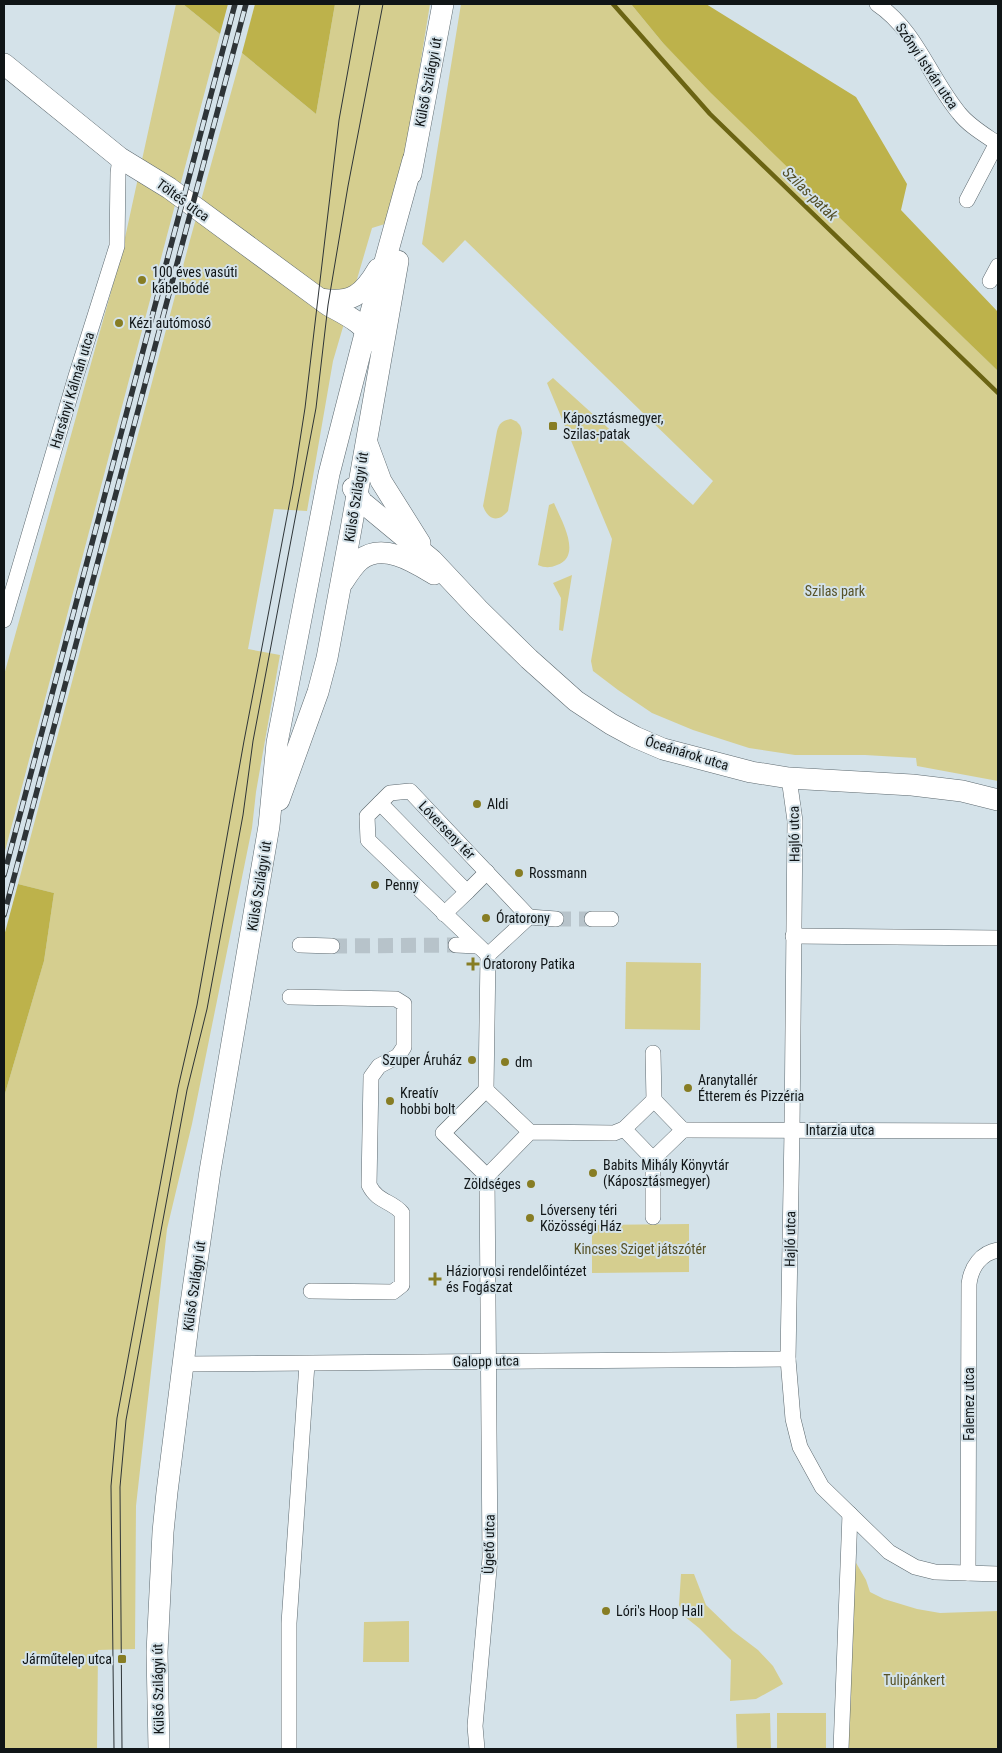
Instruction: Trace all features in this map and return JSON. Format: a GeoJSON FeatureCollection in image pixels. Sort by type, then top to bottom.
{"type":"FeatureCollection","features":[{"type":"Feature","properties":{"kind":"street","name":"Külső Szilágyi út"},"geometry":{"type":"LineString","coordinates":[[269,826],[318,692],[327,658],[360,502],[366,441],[391,310],[413,160],[443,4]]}},
{"type":"Feature","properties":{"kind":"street","name":"Szőnyi István utca"},"geometry":{"type":"LineString","coordinates":[[877,4],[891,13],[908,35],[959,114],[976,129],[998,142],[966,200]]}},
{"type":"Feature","properties":{"kind":"street","name":"Töltés utca"},"geometry":{"type":"LineString","coordinates":[[4,64],[120,158],[169,188],[323,302],[366,330]]}},
{"type":"Feature","properties":{"kind":"street","name":"Harsányi Kálmán utca"},"geometry":{"type":"LineString","coordinates":[[4,620],[76,376],[117,246],[120,158]]}},
{"type":"Feature","properties":{"kind":"street","name":"Külső Szilágyi út"},"geometry":{"type":"LineString","coordinates":[[159,1749],[156,1652],[163,1532],[183,1364],[210,1171],[269,826],[277,743],[319,522],[341,427],[413,160]]}},
{"type":"Feature","properties":{"kind":"street"},"geometry":{"type":"LineString","coordinates":[[323,302],[356,296],[372,279],[391,247]]}},
{"type":"Feature","properties":{"kind":"street"},"geometry":{"type":"LineString","coordinates":[[990,281],[998,266]]}},
{"type":"Feature","properties":{"kind":"street"},"geometry":{"type":"LineString","coordinates":[[323,302],[348,325],[356,340],[360,357]]}},
{"type":"Feature","properties":{"kind":"street"},"geometry":{"type":"LineString","coordinates":[[366,330],[372,339],[378,373]]}},
{"type":"Feature","properties":{"kind":"street"},"geometry":{"type":"LineString","coordinates":[[319,522],[326,512],[335,506],[360,502],[348,481],[342,463],[341,427]]}},
{"type":"Feature","properties":{"kind":"street"},"geometry":{"type":"LineString","coordinates":[[366,441],[381,481],[432,560]]}},
{"type":"Feature","properties":{"kind":"street","name":"Óceánárok utca"},"geometry":{"type":"LineString","coordinates":[[360,502],[432,560],[529,659],[569,695],[611,724],[663,749],[752,772],[790,778],[912,785],[962,791],[998,800]]}},
{"type":"Feature","properties":{"kind":"street"},"geometry":{"type":"LineString","coordinates":[[342,584],[361,559],[368,556],[390,553],[423,567],[460,590]]}},
{"type":"Feature","properties":{"kind":"street","name":"Hajló utca"},"geometry":{"type":"LineString","coordinates":[[790,778],[795,821],[788,1359],[793,1419],[800,1447],[822,1487],[889,1552],[915,1567],[935,1572],[998,1574]]}},
{"type":"Feature","properties":{"kind":"street","name":"Lóverseny tér"},"geometry":{"type":"LineString","coordinates":[[482,950],[368,840],[367,816],[390,793],[410,791],[529,917]]}},
{"type":"Feature","properties":{"kind":"street","name":"Lóverseny tér"},"geometry":{"type":"LineString","coordinates":[[380,803],[467,892]]}},
{"type":"Feature","properties":{"kind":"street"},"geometry":{"type":"LineString","coordinates":[[444,914],[488,872]]}},
{"type":"Feature","properties":{"kind":"street"},"geometry":{"type":"LineString","coordinates":[[456,945],[482,950],[529,917],[556,919]]}},
{"type":"Feature","properties":{"kind":"street"},"geometry":{"type":"LineString","coordinates":[[592,919],[611,919]]}},
{"type":"Feature","properties":{"kind":"street"},"geometry":{"type":"LineString","coordinates":[[794,936],[998,938]]}},
{"type":"Feature","properties":{"kind":"street"},"geometry":{"type":"LineString","coordinates":[[300,945],[332,946]]}},
{"type":"Feature","properties":{"kind":"street"},"geometry":{"type":"LineString","coordinates":[[482,950],[486,1090],[530,1132],[614,1133],[624,1129],[654,1100]]}},
{"type":"Feature","properties":{"kind":"street"},"geometry":{"type":"LineString","coordinates":[[290,997],[396,999],[404,1004],[404,1047],[398,1056],[379,1066],[372,1077],[369,1185],[374,1194],[383,1201],[395,1205],[402,1213],[402,1285],[393,1292],[311,1291]]}},
{"type":"Feature","properties":{"kind":"street"},"geometry":{"type":"LineString","coordinates":[[653,1053],[654,1100],[683,1130],[653,1158]]}},
{"type":"Feature","properties":{"kind":"street"},"geometry":{"type":"LineString","coordinates":[[486,1090],[443,1133],[487,1176]]}},
{"type":"Feature","properties":{"kind":"street"},"geometry":{"type":"LineString","coordinates":[[624,1129],[653,1158],[653,1217]]}},
{"type":"Feature","properties":{"kind":"street","name":"Intarzia utca"},"geometry":{"type":"LineString","coordinates":[[683,1130],[998,1132]]}},
{"type":"Feature","properties":{"kind":"street"},"geometry":{"type":"LineString","coordinates":[[488,1361],[487,1176],[530,1132]]}},
{"type":"Feature","properties":{"kind":"street","name":"Falemez utca"},"geometry":{"type":"LineString","coordinates":[[968,1573],[970,1277],[976,1263],[985,1254],[998,1250]]}},
{"type":"Feature","properties":{"kind":"street","name":"Galopp utca"},"geometry":{"type":"LineString","coordinates":[[183,1364],[788,1359]]}},
{"type":"Feature","properties":{"kind":"street","name":"Ügető utca"},"geometry":{"type":"LineString","coordinates":[[477,1749],[476,1726],[490,1558],[488,1361]]}},
{"type":"Feature","properties":{"kind":"street"},"geometry":{"type":"LineString","coordinates":[[288,1749],[289,1623],[307,1364]]}},
{"type":"Feature","properties":{"kind":"street"},"geometry":{"type":"LineString","coordinates":[[840,1749],[850,1514]]}},
{"type":"Feature","properties":{"kind":"green space"},"geometry":{"type":"Polygon","coordinates":[[[176,4],[183,4],[220,34],[4,855],[4,675],[121,256],[176,4]]]}},
{"type":"Feature","properties":{"kind":"green space"},"geometry":{"type":"Polygon","coordinates":[[[335,4],[430,4],[398,202],[388,223],[372,228],[333,361],[307,511],[274,509],[248,649],[280,655],[256,792],[252,828],[192,1124],[167,1229],[136,1506],[135,1649],[98,1650],[97,1749],[4,1749],[4,1097],[44,961],[54,893],[18,884],[190,240],[242,53],[316,114],[335,4]]]}},
{"type":"Feature","properties":{"kind":"green space","name":"Szilas park"},"geometry":{"type":"Polygon","coordinates":[[[461,4],[631,4],[663,43],[998,371],[998,781],[917,766],[916,758],[865,755],[795,755],[749,748],[693,730],[652,713],[593,671],[591,661],[612,539],[547,383],[553,378],[693,505],[713,481],[465,240],[443,263],[422,244],[461,4]]]}},
{"type":"Feature","properties":{"kind":"green space"},"geometry":{"type":"Polygon","coordinates":[[[511,419],[519,424],[522,433],[508,511],[501,517],[494,518],[490,517],[483,506],[498,428],[502,422],[511,419]]]}},
{"type":"Feature","properties":{"kind":"green space"},"geometry":{"type":"Polygon","coordinates":[[[554,503],[568,537],[568,554],[565,560],[557,565],[545,567],[538,565],[549,505],[554,503]]]}},
{"type":"Feature","properties":{"kind":"green space"},"geometry":{"type":"Polygon","coordinates":[[[572,575],[563,631],[559,630],[561,598],[553,583],[572,575]]]}},
{"type":"Feature","properties":{"kind":"green space"},"geometry":{"type":"Polygon","coordinates":[[[626,962],[701,963],[700,1030],[625,1029],[626,962]]]}},
{"type":"Feature","properties":{"kind":"green space","name":"Kincses Sziget játszótér"},"geometry":{"type":"Polygon","coordinates":[[[689,1224],[689,1272],[592,1273],[592,1225],[689,1224]]]}},
{"type":"Feature","properties":{"kind":"green space","name":"Tulipánkert"},"geometry":{"type":"Polygon","coordinates":[[[848,1549],[866,1580],[870,1592],[884,1599],[917,1609],[940,1613],[998,1611],[998,1749],[841,1749],[848,1549]]]}},
{"type":"Feature","properties":{"kind":"green space"},"geometry":{"type":"Polygon","coordinates":[[[681,1574],[694,1574],[706,1605],[733,1631],[758,1650],[773,1666],[783,1684],[756,1699],[730,1701],[731,1660],[684,1616],[679,1605],[681,1574]]]}},
{"type":"Feature","properties":{"kind":"green space"},"geometry":{"type":"Polygon","coordinates":[[[409,1621],[409,1662],[363,1662],[364,1622],[409,1621]]]}},
{"type":"Feature","properties":{"kind":"green space"},"geometry":{"type":"Polygon","coordinates":[[[770,1713],[771,1749],[737,1749],[736,1714],[770,1713]]]}},
{"type":"Feature","properties":{"kind":"green space"},"geometry":{"type":"Polygon","coordinates":[[[777,1713],[826,1713],[826,1749],[777,1749],[777,1713]]]}},
{"type":"Feature","properties":{"kind":"shaded area"},"geometry":{"type":"Polygon","coordinates":[[[183,4],[228,4],[220,34],[183,4]]]}},
{"type":"Feature","properties":{"kind":"shaded area"},"geometry":{"type":"Polygon","coordinates":[[[255,4],[335,4],[316,114],[242,53],[255,4]]]}},
{"type":"Feature","properties":{"kind":"shaded area"},"geometry":{"type":"Polygon","coordinates":[[[631,4],[706,4],[856,97],[907,184],[901,210],[998,312],[998,371],[711,93],[663,43],[631,4]]]}},
{"type":"Feature","properties":{"kind":"shaded area"},"geometry":{"type":"Polygon","coordinates":[[[18,884],[54,893],[44,961],[4,1097],[4,936],[18,884]]]}},
{"type":"Feature","properties":{"kind":"waterway","name":"Szilas-patak"},"geometry":{"type":"LineString","coordinates":[[613,4],[710,114],[998,393]]}},
{"type":"Feature","properties":{"kind":"tunnel"},"geometry":{"type":"LineString","coordinates":[[556,919],[592,919]]}},
{"type":"Feature","properties":{"kind":"tunnel"},"geometry":{"type":"LineString","coordinates":[[332,946],[456,945]]}},
{"type":"Feature","properties":{"kind":"tram line"},"geometry":{"type":"LineString","coordinates":[[114,1749],[111,1486],[117,1418],[178,1088],[197,1005],[244,741],[293,485],[305,408],[339,120],[360,4]]}},
{"type":"Feature","properties":{"kind":"tram line"},"geometry":{"type":"LineString","coordinates":[[122,1749],[120,1487],[126,1420],[187,1090],[207,1009],[243,815],[253,741],[316,408],[328,305],[348,186],[383,4]]}},
{"type":"Feature","properties":{"kind":"railway"},"geometry":{"type":"LineString","coordinates":[[4,875],[235,4]]}},
{"type":"Feature","properties":{"kind":"railway"},"geometry":{"type":"LineString","coordinates":[[4,915],[246,4]]}},
{"type":"Feature","properties":{"kind":"place","name":"100 éves vasúti kábelbódé"},"geometry":{"type":"Point","coordinates":[142,280]}},
{"type":"Feature","properties":{"kind":"place","name":"Kézi autómosó"},"geometry":{"type":"Point","coordinates":[119,323]}},
{"type":"Feature","properties":{"kind":"place","name":"Káposztásmegyer, Szilas-patak"},"geometry":{"type":"Point","coordinates":[553,426]}},
{"type":"Feature","properties":{"kind":"place","name":"Aldi"},"geometry":{"type":"Point","coordinates":[477,804]}},
{"type":"Feature","properties":{"kind":"place","name":"Rossmann"},"geometry":{"type":"Point","coordinates":[519,873]}},
{"type":"Feature","properties":{"kind":"place","name":"Penny"},"geometry":{"type":"Point","coordinates":[375,885]}},
{"type":"Feature","properties":{"kind":"place","name":"Óratorony"},"geometry":{"type":"Point","coordinates":[486,918]}},
{"type":"Feature","properties":{"kind":"place","name":"Óratorony Patika"},"geometry":{"type":"Point","coordinates":[473,964]}},
{"type":"Feature","properties":{"kind":"place","name":"Szuper Áruház"},"geometry":{"type":"Point","coordinates":[472,1060]}},
{"type":"Feature","properties":{"kind":"place","name":"dm"},"geometry":{"type":"Point","coordinates":[505,1062]}},
{"type":"Feature","properties":{"kind":"place","name":"Aranytallér Étterem és Pizzéria"},"geometry":{"type":"Point","coordinates":[688,1088]}},
{"type":"Feature","properties":{"kind":"place","name":"Kreatív hobbi bolt"},"geometry":{"type":"Point","coordinates":[390,1101]}},
{"type":"Feature","properties":{"kind":"place","name":"Babits Mihály Könyvtár (Káposztásmegyer)"},"geometry":{"type":"Point","coordinates":[593,1173]}},
{"type":"Feature","properties":{"kind":"place","name":"Zöldséges"},"geometry":{"type":"Point","coordinates":[531,1184]}},
{"type":"Feature","properties":{"kind":"place","name":"Lóverseny téri Közösségi Ház"},"geometry":{"type":"Point","coordinates":[530,1218]}},
{"type":"Feature","properties":{"kind":"place","name":"Háziorvosi rendelőintézet és Fogászat"},"geometry":{"type":"Point","coordinates":[435,1279]}},
{"type":"Feature","properties":{"kind":"place","name":"Lóri's Hoop Hall"},"geometry":{"type":"Point","coordinates":[606,1611]}},
{"type":"Feature","properties":{"kind":"place","name":"Járműtelep utca"},"geometry":{"type":"Point","coordinates":[122,1659]}}]}
